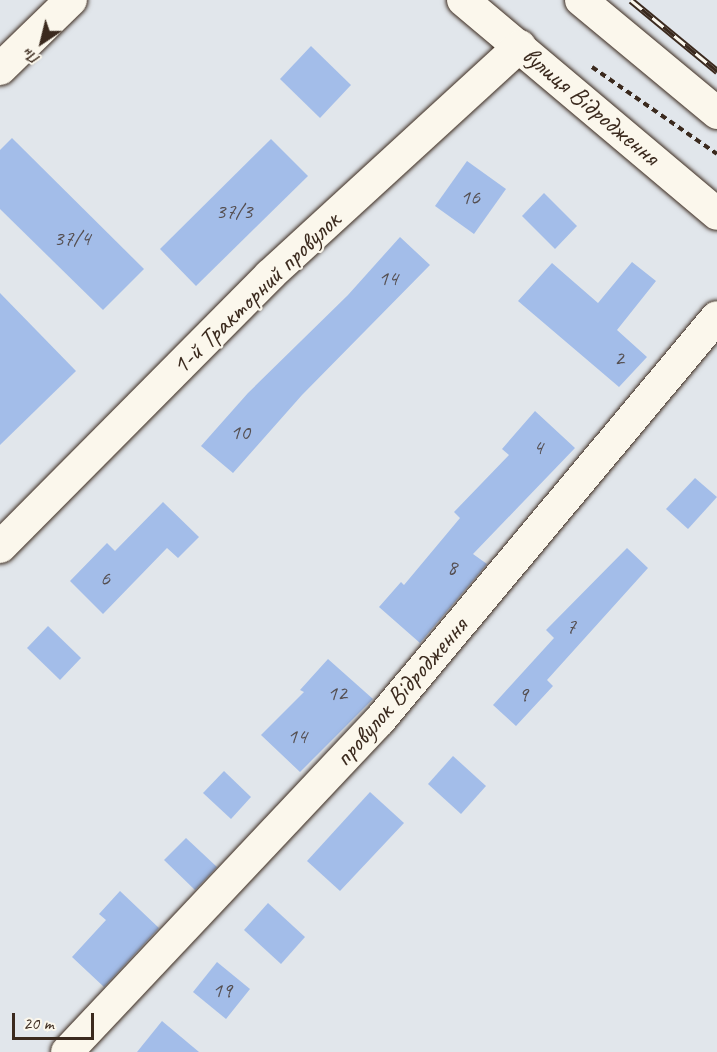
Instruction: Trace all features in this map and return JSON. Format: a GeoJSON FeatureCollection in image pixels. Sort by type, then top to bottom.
{"type":"FeatureCollection","features":[{"type":"Feature","properties":{"kind":"street"},"geometry":{"type":"LineString","coordinates":[[0,69],[71,0]]}},
{"type":"Feature","properties":{"kind":"street","name":"вулиця Відродження"},"geometry":{"type":"LineString","coordinates":[[463,0],[717,214]]}},
{"type":"Feature","properties":{"kind":"street"},"geometry":{"type":"LineString","coordinates":[[581,0],[717,113]]}},
{"type":"Feature","properties":{"kind":"street","name":"1-й Тракторний провулок"},"geometry":{"type":"LineString","coordinates":[[0,547],[270,275],[520,46]]}},
{"type":"Feature","properties":{"kind":"street","name":"провулок Відродження"},"geometry":{"type":"LineString","coordinates":[[67,1052],[380,720],[717,317]]}},
{"type":"Feature","properties":{"kind":"path"},"geometry":{"type":"LineString","coordinates":[[588,64],[717,153]]}},
{"type":"Feature","properties":{"kind":"building"},"geometry":{"type":"Polygon","coordinates":[[[311,46],[351,85],[320,118],[280,79],[311,46]]]}},
{"type":"Feature","properties":{"kind":"building"},"geometry":{"type":"Polygon","coordinates":[[[12,138],[144,269],[103,310],[0,209],[0,150],[12,138]]]}},
{"type":"Feature","properties":{"kind":"building"},"geometry":{"type":"Polygon","coordinates":[[[271,139],[308,176],[196,286],[160,249],[271,139]]]}},
{"type":"Feature","properties":{"kind":"building"},"geometry":{"type":"Polygon","coordinates":[[[467,161],[506,189],[474,234],[435,206],[467,161]]]}},
{"type":"Feature","properties":{"kind":"building"},"geometry":{"type":"Polygon","coordinates":[[[544,193],[577,226],[555,249],[522,216],[544,193]]]}},
{"type":"Feature","properties":{"kind":"building"},"geometry":{"type":"Polygon","coordinates":[[[400,237],[430,265],[302,395],[233,473],[201,446],[248,393],[348,295],[400,237]]]}},
{"type":"Feature","properties":{"kind":"building"},"geometry":{"type":"Polygon","coordinates":[[[632,262],[656,281],[617,330],[647,357],[619,387],[518,301],[552,263],[598,303],[632,262]]]}},
{"type":"Feature","properties":{"kind":"building"},"geometry":{"type":"Polygon","coordinates":[[[0,293],[76,371],[0,445],[0,293]]]}},
{"type":"Feature","properties":{"kind":"building"},"geometry":{"type":"Polygon","coordinates":[[[535,411],[575,448],[473,554],[487,564],[420,643],[379,607],[401,582],[404,585],[460,518],[454,512],[509,455],[502,449],[535,411]]]}},
{"type":"Feature","properties":{"kind":"building"},"geometry":{"type":"Polygon","coordinates":[[[695,478],[717,497],[688,529],[666,509],[695,478]]]}},
{"type":"Feature","properties":{"kind":"building"},"geometry":{"type":"Polygon","coordinates":[[[163,502],[199,537],[178,558],[167,548],[103,614],[70,581],[107,543],[115,551],[163,502]]]}},
{"type":"Feature","properties":{"kind":"building"},"geometry":{"type":"Polygon","coordinates":[[[627,548],[648,568],[547,680],[553,686],[516,726],[493,705],[554,638],[546,630],[627,548]]]}},
{"type":"Feature","properties":{"kind":"building"},"geometry":{"type":"Polygon","coordinates":[[[48,626],[81,658],[60,680],[27,648],[48,626]]]}},
{"type":"Feature","properties":{"kind":"building"},"geometry":{"type":"Polygon","coordinates":[[[328,659],[373,699],[300,772],[261,735],[304,692],[300,690],[328,659]]]}},
{"type":"Feature","properties":{"kind":"building"},"geometry":{"type":"Polygon","coordinates":[[[453,756],[486,786],[461,814],[428,784],[453,756]]]}},
{"type":"Feature","properties":{"kind":"building"},"geometry":{"type":"Polygon","coordinates":[[[224,771],[251,797],[231,819],[203,793],[224,771]]]}},
{"type":"Feature","properties":{"kind":"building"},"geometry":{"type":"Polygon","coordinates":[[[370,792],[404,823],[340,891],[307,861],[370,792]]]}},
{"type":"Feature","properties":{"kind":"building"},"geometry":{"type":"Polygon","coordinates":[[[186,838],[217,867],[195,890],[164,860],[186,838]]]}},
{"type":"Feature","properties":{"kind":"building"},"geometry":{"type":"Polygon","coordinates":[[[120,891],[159,928],[104,987],[72,957],[106,920],[99,914],[120,891]]]}},
{"type":"Feature","properties":{"kind":"building"},"geometry":{"type":"Polygon","coordinates":[[[268,903],[305,937],[281,964],[244,930],[268,903]]]}},
{"type":"Feature","properties":{"kind":"building"},"geometry":{"type":"Polygon","coordinates":[[[217,962],[250,989],[226,1019],[193,992],[217,962]]]}},
{"type":"Feature","properties":{"kind":"building"},"geometry":{"type":"Polygon","coordinates":[[[162,1021],[199,1052],[137,1052],[162,1021]]]}},
{"type":"Feature","properties":{"kind":"railway"},"geometry":{"type":"LineString","coordinates":[[631,0],[717,71]]}}]}
